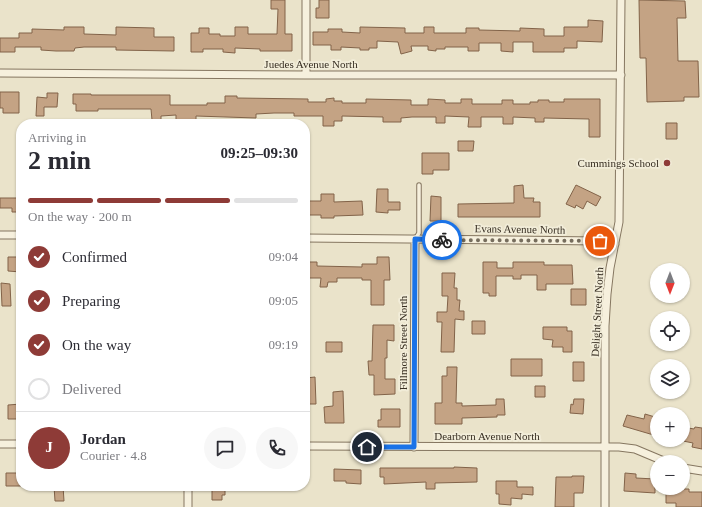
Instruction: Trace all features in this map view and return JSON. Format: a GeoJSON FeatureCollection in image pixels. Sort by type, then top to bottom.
{"type":"FeatureCollection","features":[{"type":"Feature","properties":{"kind":"street"},"geometry":{"type":"LineString","coordinates":[[306,0],[306,75]]}},
{"type":"Feature","properties":{"kind":"street","name":"Delight Street North"},"geometry":{"type":"LineString","coordinates":[[605,507],[606,310],[610,268],[620,222],[622,0]]}},
{"type":"Feature","properties":{"kind":"street","name":"Juedes Avenue North"},"geometry":{"type":"LineString","coordinates":[[0,73],[621,75]]}},
{"type":"Feature","properties":{"kind":"street"},"geometry":{"type":"LineString","coordinates":[[0,235],[16,235]]}},
{"type":"Feature","properties":{"kind":"street","name":"Evans Avenue North"},"geometry":{"type":"LineString","coordinates":[[310,238],[600,241],[615,244]]}},
{"type":"Feature","properties":{"kind":"street","name":"Fillmore Street North"},"geometry":{"type":"LineString","coordinates":[[414,447],[415,239]]}},
{"type":"Feature","properties":{"kind":"street"},"geometry":{"type":"LineString","coordinates":[[0,444],[16,444]]}},
{"type":"Feature","properties":{"kind":"street","name":"Dearborn Avenue North"},"geometry":{"type":"LineString","coordinates":[[310,446],[605,446],[635,449],[650,455]]}},
{"type":"Feature","properties":{"kind":"street"},"geometry":{"type":"LineString","coordinates":[[690,469],[702,471]]}},
{"type":"Feature","properties":{"kind":"street"},"geometry":{"type":"LineString","coordinates":[[188,491],[188,507]]}},
{"type":"Feature","properties":{"kind":"lane"},"geometry":{"type":"LineString","coordinates":[[415,239],[419,233],[419,185]]}},
{"type":"Feature","properties":{"kind":"building"},"geometry":{"type":"Polygon","coordinates":[[[271,0],[285,0],[285,34],[292,34],[292,51],[260,51],[260,49],[235,48],[235,53],[223,52],[223,49],[203,49],[203,52],[191,52],[191,33],[199,33],[199,28],[209,28],[209,34],[220,34],[220,36],[235,36],[235,27],[248,27],[248,34],[277,34],[278,9],[271,9],[271,0]]]}},
{"type":"Feature","properties":{"kind":"building"},"geometry":{"type":"Polygon","coordinates":[[[319,0],[329,0],[329,18],[316,18],[316,8],[319,8],[319,0]]]}},
{"type":"Feature","properties":{"kind":"building"},"geometry":{"type":"Polygon","coordinates":[[[639,0],[685,1],[686,18],[677,18],[678,61],[698,61],[699,97],[684,97],[684,101],[647,102],[646,58],[640,58],[639,0]]]}},
{"type":"Feature","properties":{"kind":"building"},"geometry":{"type":"Polygon","coordinates":[[[588,20],[603,21],[602,42],[577,41],[577,48],[564,48],[564,52],[533,52],[533,42],[513,42],[513,52],[501,51],[501,43],[479,43],[479,51],[468,51],[468,47],[445,47],[445,49],[436,49],[436,51],[428,50],[428,46],[411,46],[412,51],[401,54],[398,42],[377,41],[377,48],[369,48],[369,50],[341,47],[341,50],[331,50],[331,45],[313,45],[313,32],[328,32],[328,29],[342,29],[342,32],[360,33],[360,27],[405,28],[405,33],[424,33],[424,27],[434,27],[434,33],[466,33],[466,28],[479,28],[479,30],[520,31],[520,28],[544,29],[544,36],[564,36],[564,27],[588,27],[588,20]]]}},
{"type":"Feature","properties":{"kind":"building"},"geometry":{"type":"Polygon","coordinates":[[[64,27],[84,27],[84,34],[116,35],[116,27],[154,28],[154,37],[174,37],[174,51],[116,50],[116,47],[84,47],[75,48],[74,51],[56,51],[41,50],[41,47],[15,47],[15,52],[0,52],[0,38],[19,38],[19,33],[32,33],[32,29],[64,30],[64,27]]]}},
{"type":"Feature","properties":{"kind":"building"},"geometry":{"type":"Polygon","coordinates":[[[0,92],[19,92],[19,113],[3,113],[3,108],[0,108],[0,92]]]}},
{"type":"Feature","properties":{"kind":"building"},"geometry":{"type":"Polygon","coordinates":[[[47,93],[58,93],[57,107],[44,107],[44,116],[36,116],[37,97],[47,98],[47,93]]]}},
{"type":"Feature","properties":{"kind":"building"},"geometry":{"type":"Polygon","coordinates":[[[73,94],[170,95],[170,105],[207,105],[207,103],[225,103],[225,96],[237,96],[237,98],[308,99],[308,102],[326,102],[326,99],[334,98],[334,101],[342,101],[342,103],[366,103],[366,99],[411,100],[411,105],[428,105],[428,99],[445,100],[445,103],[461,103],[461,99],[472,99],[472,104],[502,104],[502,100],[513,100],[513,104],[530,104],[530,102],[538,102],[538,100],[564,102],[564,99],[600,99],[600,137],[589,137],[589,119],[544,118],[544,122],[535,122],[535,118],[513,117],[513,124],[503,124],[503,117],[481,117],[481,127],[468,127],[469,117],[445,116],[445,123],[436,123],[436,117],[401,118],[401,122],[383,122],[383,117],[342,116],[342,121],[334,121],[334,126],[323,126],[323,116],[294,116],[294,113],[256,114],[256,118],[196,116],[196,119],[176,119],[176,115],[161,116],[161,119],[152,119],[151,109],[98,109],[98,111],[76,111],[76,104],[73,104],[73,94]]]}},
{"type":"Feature","properties":{"kind":"building"},"geometry":{"type":"Polygon","coordinates":[[[666,123],[677,123],[677,139],[666,139],[666,123]]]}},
{"type":"Feature","properties":{"kind":"building"},"geometry":{"type":"Polygon","coordinates":[[[458,141],[474,141],[473,151],[458,151],[458,141]]]}},
{"type":"Feature","properties":{"kind":"building"},"geometry":{"type":"Polygon","coordinates":[[[422,153],[449,153],[449,170],[433,170],[433,174],[422,174],[422,153]]]}},
{"type":"Feature","properties":{"kind":"building"},"geometry":{"type":"Polygon","coordinates":[[[523,185],[524,198],[534,198],[533,202],[540,202],[540,217],[458,217],[458,204],[514,203],[514,186],[523,185]]]}},
{"type":"Feature","properties":{"kind":"building"},"geometry":{"type":"Polygon","coordinates":[[[576,185],[601,197],[596,206],[587,201],[583,209],[576,205],[575,208],[566,204],[576,185]]]}},
{"type":"Feature","properties":{"kind":"building"},"geometry":{"type":"Polygon","coordinates":[[[377,189],[388,189],[388,202],[400,202],[400,210],[388,210],[388,213],[376,212],[377,189]]]}},
{"type":"Feature","properties":{"kind":"building"},"geometry":{"type":"Polygon","coordinates":[[[321,194],[334,194],[334,202],[362,201],[363,215],[321,218],[321,215],[310,215],[310,201],[321,201],[321,194]]]}},
{"type":"Feature","properties":{"kind":"building"},"geometry":{"type":"Polygon","coordinates":[[[431,196],[441,197],[441,221],[430,221],[431,196]]]}},
{"type":"Feature","properties":{"kind":"building"},"geometry":{"type":"Polygon","coordinates":[[[0,198],[16,198],[16,212],[12,212],[12,208],[0,208],[0,198]]]}},
{"type":"Feature","properties":{"kind":"building"},"geometry":{"type":"Polygon","coordinates":[[[8,257],[16,257],[16,272],[8,271],[8,257]]]}},
{"type":"Feature","properties":{"kind":"building"},"geometry":{"type":"Polygon","coordinates":[[[377,257],[389,257],[390,280],[384,280],[384,305],[371,305],[371,280],[362,280],[362,278],[337,278],[337,282],[328,282],[327,287],[320,287],[321,278],[310,278],[310,262],[317,262],[317,266],[362,267],[362,264],[377,264],[377,257]]]}},
{"type":"Feature","properties":{"kind":"building"},"geometry":{"type":"Polygon","coordinates":[[[483,262],[497,262],[497,268],[513,268],[513,262],[544,262],[544,265],[572,265],[573,284],[546,284],[546,290],[537,290],[537,275],[521,275],[521,279],[513,279],[513,276],[496,276],[496,296],[489,296],[489,293],[483,293],[483,262]]]}},
{"type":"Feature","properties":{"kind":"building"},"geometry":{"type":"Polygon","coordinates":[[[442,273],[455,273],[454,288],[457,288],[457,300],[460,300],[459,311],[464,311],[464,320],[455,319],[454,352],[441,352],[442,322],[437,322],[437,312],[447,312],[448,296],[442,296],[442,273]]]}},
{"type":"Feature","properties":{"kind":"building"},"geometry":{"type":"Polygon","coordinates":[[[1,283],[10,284],[11,306],[2,306],[1,283]]]}},
{"type":"Feature","properties":{"kind":"building"},"geometry":{"type":"Polygon","coordinates":[[[571,289],[586,289],[586,305],[571,305],[571,289]]]}},
{"type":"Feature","properties":{"kind":"building"},"geometry":{"type":"Polygon","coordinates":[[[472,321],[485,321],[485,334],[472,334],[472,321]]]}},
{"type":"Feature","properties":{"kind":"building"},"geometry":{"type":"Polygon","coordinates":[[[373,325],[394,325],[394,341],[387,340],[385,379],[395,379],[395,394],[374,395],[374,375],[369,375],[368,361],[372,361],[373,325]]]}},
{"type":"Feature","properties":{"kind":"building"},"geometry":{"type":"Polygon","coordinates":[[[543,327],[567,327],[567,331],[572,331],[572,352],[563,352],[563,347],[552,347],[553,340],[543,339],[543,327]]]}},
{"type":"Feature","properties":{"kind":"building"},"geometry":{"type":"Polygon","coordinates":[[[326,342],[342,342],[342,352],[326,352],[326,342]]]}},
{"type":"Feature","properties":{"kind":"building"},"geometry":{"type":"Polygon","coordinates":[[[511,359],[542,359],[542,376],[511,376],[511,359]]]}},
{"type":"Feature","properties":{"kind":"building"},"geometry":{"type":"Polygon","coordinates":[[[573,362],[584,362],[584,381],[573,381],[573,362]]]}},
{"type":"Feature","properties":{"kind":"building"},"geometry":{"type":"Polygon","coordinates":[[[447,367],[457,367],[456,403],[462,403],[462,406],[496,405],[496,399],[504,399],[505,415],[497,415],[497,417],[462,418],[462,424],[435,424],[435,403],[442,403],[442,376],[447,376],[447,367]]]}},
{"type":"Feature","properties":{"kind":"building"},"geometry":{"type":"Polygon","coordinates":[[[315,377],[316,404],[310,404],[310,378],[315,377]]]}},
{"type":"Feature","properties":{"kind":"building"},"geometry":{"type":"Polygon","coordinates":[[[535,386],[545,386],[545,397],[535,397],[535,386]]]}},
{"type":"Feature","properties":{"kind":"building"},"geometry":{"type":"Polygon","coordinates":[[[343,391],[344,423],[325,423],[324,407],[333,406],[333,392],[343,391]]]}},
{"type":"Feature","properties":{"kind":"building"},"geometry":{"type":"Polygon","coordinates":[[[574,399],[584,399],[583,414],[570,413],[571,404],[573,405],[574,399]]]}},
{"type":"Feature","properties":{"kind":"building"},"geometry":{"type":"Polygon","coordinates":[[[16,404],[16,419],[8,419],[8,405],[16,404]]]}},
{"type":"Feature","properties":{"kind":"building"},"geometry":{"type":"Polygon","coordinates":[[[381,409],[400,409],[400,427],[378,427],[378,420],[381,420],[381,409]]]}},
{"type":"Feature","properties":{"kind":"building"},"geometry":{"type":"Polygon","coordinates":[[[645,414],[650,416],[650,434],[623,426],[627,415],[644,419],[645,414]]]}},
{"type":"Feature","properties":{"kind":"building"},"geometry":{"type":"Polygon","coordinates":[[[690,428],[702,428],[702,449],[692,447],[693,443],[690,442],[690,428]]]}},
{"type":"Feature","properties":{"kind":"building"},"geometry":{"type":"Polygon","coordinates":[[[380,468],[477,468],[477,482],[435,483],[435,489],[426,489],[426,482],[384,484],[384,477],[380,477],[380,468]]]}},
{"type":"Feature","properties":{"kind":"building"},"geometry":{"type":"Polygon","coordinates":[[[334,469],[361,470],[361,484],[346,483],[346,481],[334,481],[334,469]]]}},
{"type":"Feature","properties":{"kind":"building"},"geometry":{"type":"Polygon","coordinates":[[[6,473],[16,473],[16,486],[6,486],[6,473]]]}},
{"type":"Feature","properties":{"kind":"building"},"geometry":{"type":"Polygon","coordinates":[[[625,473],[636,474],[636,478],[650,479],[650,493],[624,491],[625,473]]]}},
{"type":"Feature","properties":{"kind":"building"},"geometry":{"type":"Polygon","coordinates":[[[584,476],[583,493],[574,493],[574,507],[555,507],[556,477],[584,476]]]}},
{"type":"Feature","properties":{"kind":"building"},"geometry":{"type":"Polygon","coordinates":[[[496,481],[517,481],[517,487],[533,487],[533,495],[522,494],[522,499],[511,498],[511,505],[499,504],[499,494],[496,494],[496,481]]]}},
{"type":"Feature","properties":{"kind":"building"},"geometry":{"type":"Polygon","coordinates":[[[54,491],[63,491],[64,501],[55,501],[54,491]]]}},
{"type":"Feature","properties":{"kind":"building"},"geometry":{"type":"Polygon","coordinates":[[[212,491],[225,491],[225,495],[222,495],[222,500],[212,500],[212,491]]]}},
{"type":"Feature","properties":{"kind":"building"},"geometry":{"type":"Polygon","coordinates":[[[690,492],[702,492],[702,507],[676,507],[676,503],[666,503],[666,495],[690,495],[690,492]]]}},
{"type":"Feature","properties":{"kind":"way so far"},"geometry":{"type":"LineString","coordinates":[[442,240],[600,241]]}},
{"type":"Feature","properties":{"kind":"place","name":"Cummings School"},"geometry":{"type":"Point","coordinates":[667,163]}},
{"type":"Feature","properties":{"kind":"route"},"geometry":{"type":"LineString","coordinates":[[367,447],[414,447],[415,239],[442,240]]}}]}
